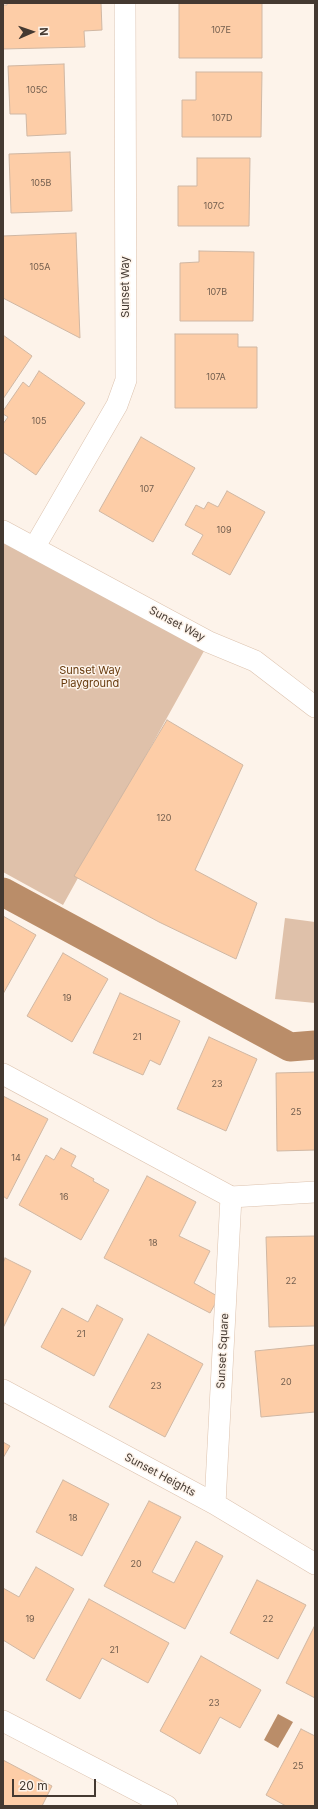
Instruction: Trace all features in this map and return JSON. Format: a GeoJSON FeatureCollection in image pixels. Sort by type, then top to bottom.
{"type":"FeatureCollection","features":[{"type":"Feature","properties":{"kind":"street","name":"Sunset Way"},"geometry":{"type":"LineString","coordinates":[[34,548],[117,405],[126,380],[125,3]]}},
{"type":"Feature","properties":{"kind":"street","name":"Sunset Way"},"geometry":{"type":"LineString","coordinates":[[3,531],[209,642],[255,661],[315,707]]}},
{"type":"Feature","properties":{"kind":"street"},"geometry":{"type":"LineString","coordinates":[[3,1074],[231,1197],[315,1192]]}},
{"type":"Feature","properties":{"kind":"street","name":"Sunset Square"},"geometry":{"type":"LineString","coordinates":[[215,1504],[231,1197]]}},
{"type":"Feature","properties":{"kind":"street","name":"Sunset Heights"},"geometry":{"type":"LineString","coordinates":[[3,1390],[215,1504],[315,1564]]}},
{"type":"Feature","properties":{"kind":"street"},"geometry":{"type":"LineString","coordinates":[[3,1721],[167,1806]]}},
{"type":"Feature","properties":{"kind":"green space","name":"Sunset Way Playground"},"geometry":{"type":"Polygon","coordinates":[[[3,532],[209,642],[63,905],[3,872],[3,532]]]}},
{"type":"Feature","properties":{"kind":"green space"},"geometry":{"type":"Polygon","coordinates":[[[285,918],[315,922],[315,1003],[275,999],[285,918]]]}},
{"type":"Feature","properties":{"kind":"shaded area"},"geometry":{"type":"Polygon","coordinates":[[[278,1714],[293,1722],[278,1748],[264,1740],[278,1714]]]}},
{"type":"Feature","properties":{"kind":"building"},"geometry":{"type":"Polygon","coordinates":[[[7,3],[101,3],[102,30],[84,31],[85,47],[3,49],[3,5],[7,5],[7,3]]]}},
{"type":"Feature","properties":{"kind":"building"},"geometry":{"type":"Polygon","coordinates":[[[179,3],[262,3],[262,58],[179,58],[179,3]]]}},
{"type":"Feature","properties":{"kind":"building"},"geometry":{"type":"Polygon","coordinates":[[[64,64],[66,134],[27,136],[26,114],[10,114],[8,66],[64,64]]]}},
{"type":"Feature","properties":{"kind":"building"},"geometry":{"type":"Polygon","coordinates":[[[196,72],[262,72],[261,137],[182,137],[182,100],[196,100],[196,72]]]}},
{"type":"Feature","properties":{"kind":"building"},"geometry":{"type":"Polygon","coordinates":[[[70,152],[72,211],[11,213],[9,154],[70,152]]]}},
{"type":"Feature","properties":{"kind":"building"},"geometry":{"type":"Polygon","coordinates":[[[197,158],[250,158],[249,226],[178,226],[178,186],[197,186],[197,158]]]}},
{"type":"Feature","properties":{"kind":"building"},"geometry":{"type":"Polygon","coordinates":[[[76,233],[80,338],[3,298],[3,236],[76,233]]]}},
{"type":"Feature","properties":{"kind":"building"},"geometry":{"type":"Polygon","coordinates":[[[199,251],[254,252],[253,321],[180,321],[180,263],[199,262],[199,251]]]}},
{"type":"Feature","properties":{"kind":"building"},"geometry":{"type":"Polygon","coordinates":[[[175,334],[238,334],[238,347],[257,347],[257,408],[175,408],[175,334]]]}},
{"type":"Feature","properties":{"kind":"building"},"geometry":{"type":"Polygon","coordinates":[[[3,335],[32,356],[3,399],[3,335]]]}},
{"type":"Feature","properties":{"kind":"building"},"geometry":{"type":"Polygon","coordinates":[[[39,371],[85,403],[36,475],[3,452],[3,424],[8,417],[3,414],[3,411],[23,382],[29,387],[39,371]]]}},
{"type":"Feature","properties":{"kind":"building"},"geometry":{"type":"Polygon","coordinates":[[[141,437],[195,468],[153,542],[99,511],[141,437]]]}},
{"type":"Feature","properties":{"kind":"building"},"geometry":{"type":"Polygon","coordinates":[[[227,491],[265,512],[230,575],[192,554],[203,535],[185,525],[196,505],[204,509],[208,502],[218,507],[227,491]]]}},
{"type":"Feature","properties":{"kind":"building"},"geometry":{"type":"Polygon","coordinates":[[[167,720],[243,765],[195,870],[257,903],[236,959],[159,922],[74,876],[167,720]]]}},
{"type":"Feature","properties":{"kind":"building"},"geometry":{"type":"Polygon","coordinates":[[[3,916],[36,935],[3,994],[3,916]]]}},
{"type":"Feature","properties":{"kind":"building"},"geometry":{"type":"Polygon","coordinates":[[[63,953],[108,979],[72,1042],[27,1016],[63,953]]]}},
{"type":"Feature","properties":{"kind":"building"},"geometry":{"type":"Polygon","coordinates":[[[120,993],[180,1021],[160,1065],[150,1060],[143,1075],[93,1053],[120,993]]]}},
{"type":"Feature","properties":{"kind":"building"},"geometry":{"type":"Polygon","coordinates":[[[209,1037],[257,1059],[226,1131],[177,1109],[209,1037]]]}},
{"type":"Feature","properties":{"kind":"building"},"geometry":{"type":"Polygon","coordinates":[[[315,1072],[315,1150],[277,1151],[276,1073],[315,1072]]]}},
{"type":"Feature","properties":{"kind":"building"},"geometry":{"type":"Polygon","coordinates":[[[3,1096],[48,1119],[7,1199],[3,1196],[3,1096]]]}},
{"type":"Feature","properties":{"kind":"building"},"geometry":{"type":"Polygon","coordinates":[[[61,1148],[76,1156],[71,1166],[94,1179],[93,1181],[109,1190],[81,1240],[19,1205],[46,1155],[54,1160],[61,1148]]]}},
{"type":"Feature","properties":{"kind":"building"},"geometry":{"type":"Polygon","coordinates":[[[147,1176],[196,1202],[179,1236],[210,1251],[194,1283],[219,1297],[210,1313],[104,1258],[147,1176]]]}},
{"type":"Feature","properties":{"kind":"building"},"geometry":{"type":"Polygon","coordinates":[[[315,1236],[315,1326],[269,1327],[266,1237],[315,1236]]]}},
{"type":"Feature","properties":{"kind":"building"},"geometry":{"type":"Polygon","coordinates":[[[5,1258],[31,1271],[3,1328],[3,1263],[5,1258]]]}},
{"type":"Feature","properties":{"kind":"building"},"geometry":{"type":"Polygon","coordinates":[[[97,1305],[123,1319],[94,1376],[41,1347],[62,1308],[88,1322],[97,1305]]]}},
{"type":"Feature","properties":{"kind":"building"},"geometry":{"type":"Polygon","coordinates":[[[148,1334],[203,1364],[165,1437],[109,1407],[148,1334]]]}},
{"type":"Feature","properties":{"kind":"building"},"geometry":{"type":"Polygon","coordinates":[[[315,1345],[315,1412],[261,1417],[255,1351],[315,1345]]]}},
{"type":"Feature","properties":{"kind":"building"},"geometry":{"type":"Polygon","coordinates":[[[3,1442],[10,1446],[3,1458],[3,1442]]]}},
{"type":"Feature","properties":{"kind":"building"},"geometry":{"type":"Polygon","coordinates":[[[63,1480],[109,1504],[82,1556],[36,1532],[63,1480]]]}},
{"type":"Feature","properties":{"kind":"building"},"geometry":{"type":"Polygon","coordinates":[[[149,1501],[181,1517],[152,1572],[174,1583],[196,1541],[223,1556],[185,1629],[104,1586],[149,1501]]]}},
{"type":"Feature","properties":{"kind":"building"},"geometry":{"type":"Polygon","coordinates":[[[36,1567],[74,1589],[34,1659],[3,1640],[3,1588],[19,1597],[36,1567]]]}},
{"type":"Feature","properties":{"kind":"building"},"geometry":{"type":"Polygon","coordinates":[[[257,1580],[306,1605],[278,1659],[230,1633],[257,1580]]]}},
{"type":"Feature","properties":{"kind":"building"},"geometry":{"type":"Polygon","coordinates":[[[89,1599],[169,1643],[148,1683],[102,1658],[80,1699],[46,1680],[89,1599]]]}},
{"type":"Feature","properties":{"kind":"building"},"geometry":{"type":"Polygon","coordinates":[[[315,1627],[315,1698],[286,1683],[315,1627]]]}},
{"type":"Feature","properties":{"kind":"building"},"geometry":{"type":"Polygon","coordinates":[[[201,1656],[261,1690],[240,1728],[220,1717],[200,1754],[160,1731],[201,1656]]]}},
{"type":"Feature","properties":{"kind":"building"},"geometry":{"type":"Polygon","coordinates":[[[301,1729],[315,1736],[315,1806],[286,1806],[266,1795],[301,1729]]]}},
{"type":"Feature","properties":{"kind":"building"},"geometry":{"type":"Polygon","coordinates":[[[3,1760],[52,1786],[42,1806],[3,1806],[3,1760]]]}},
{"type":"Feature","properties":{"kind":"waterway"},"geometry":{"type":"LineString","coordinates":[[3,892],[290,1047],[315,1045]]}}]}
